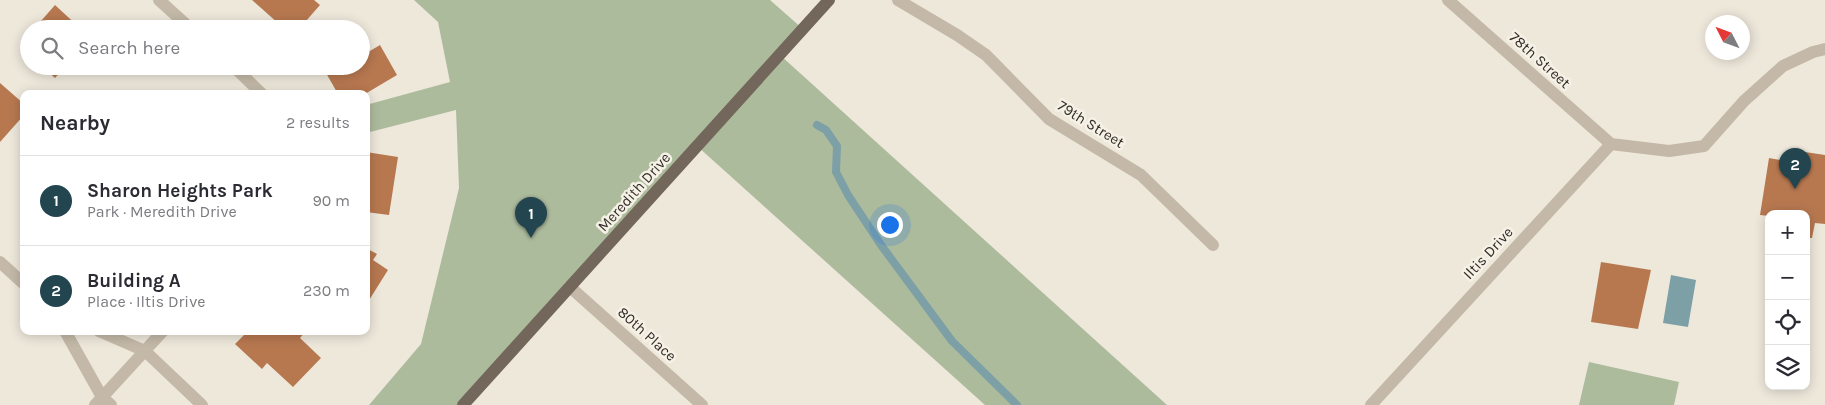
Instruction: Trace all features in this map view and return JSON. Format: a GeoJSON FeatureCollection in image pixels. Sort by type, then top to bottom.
{"type":"FeatureCollection","features":[{"type":"Feature","properties":{"kind":"main road","name":"Meredith Drive"},"geometry":{"type":"LineString","coordinates":[[463,405],[829,0]]}},
{"type":"Feature","properties":{"kind":"street"},"geometry":{"type":"LineString","coordinates":[[159,0],[181,20]]}},
{"type":"Feature","properties":{"kind":"street","name":"79th Street"},"geometry":{"type":"LineString","coordinates":[[898,0],[986,55],[1049,119],[1142,175],[1213,245]]}},
{"type":"Feature","properties":{"kind":"street","name":"78th Street"},"geometry":{"type":"LineString","coordinates":[[1448,0],[1610,144]]}},
{"type":"Feature","properties":{"kind":"street"},"geometry":{"type":"LineString","coordinates":[[1610,144],[1669,152],[1704,146],[1744,102],[1783,66],[1813,52],[1825,49]]}},
{"type":"Feature","properties":{"kind":"street"},"geometry":{"type":"LineString","coordinates":[[242,75],[258,90]]}},
{"type":"Feature","properties":{"kind":"street","name":"Iltis Drive"},"geometry":{"type":"LineString","coordinates":[[1371,405],[1610,144]]}},
{"type":"Feature","properties":{"kind":"street"},"geometry":{"type":"LineString","coordinates":[[0,262],[20,280]]}},
{"type":"Feature","properties":{"kind":"street","name":"80th Place"},"geometry":{"type":"LineString","coordinates":[[570,287],[702,405]]}},
{"type":"Feature","properties":{"kind":"street"},"geometry":{"type":"LineString","coordinates":[[67,335],[102,402],[159,335]]}},
{"type":"Feature","properties":{"kind":"street"},"geometry":{"type":"LineString","coordinates":[[108,335],[145,351],[202,405]]}},
{"type":"Feature","properties":{"kind":"green space"},"geometry":{"type":"Polygon","coordinates":[[[414,0],[770,0],[803,29],[780,55],[1167,405],[985,405],[697,146],[463,405],[369,405],[421,344],[459,188],[456,110],[370,132],[370,104],[450,82],[438,22],[414,0]]]}},
{"type":"Feature","properties":{"kind":"green space"},"geometry":{"type":"Polygon","coordinates":[[[1589,362],[1679,382],[1674,405],[1579,405],[1589,362]]]}},
{"type":"Feature","properties":{"kind":"water"},"geometry":{"type":"Polygon","coordinates":[[[1671,275],[1696,280],[1688,327],[1663,323],[1671,275]]]}},
{"type":"Feature","properties":{"kind":"building"},"geometry":{"type":"Polygon","coordinates":[[[252,0],[314,0],[320,5],[307,20],[274,20],[252,0]]]}},
{"type":"Feature","properties":{"kind":"building"},"geometry":{"type":"Polygon","coordinates":[[[55,5],[71,20],[42,20],[55,5]]]}},
{"type":"Feature","properties":{"kind":"building"},"geometry":{"type":"Polygon","coordinates":[[[380,45],[397,75],[370,91],[336,90],[327,75],[370,75],[370,51],[380,45]]]}},
{"type":"Feature","properties":{"kind":"building"},"geometry":{"type":"Polygon","coordinates":[[[0,83],[20,100],[20,120],[0,142],[0,83]]]}},
{"type":"Feature","properties":{"kind":"building"},"geometry":{"type":"Polygon","coordinates":[[[1805,152],[1825,155],[1825,224],[1815,223],[1812,238],[1810,238],[1810,210],[1765,210],[1765,216],[1760,215],[1769,158],[1803,164],[1805,152]]]}},
{"type":"Feature","properties":{"kind":"building"},"geometry":{"type":"Polygon","coordinates":[[[370,153],[398,157],[389,215],[370,213],[370,153]]]}},
{"type":"Feature","properties":{"kind":"building"},"geometry":{"type":"Polygon","coordinates":[[[370,250],[377,254],[373,260],[388,270],[370,299],[370,250]]]}},
{"type":"Feature","properties":{"kind":"building"},"geometry":{"type":"Polygon","coordinates":[[[1601,262],[1651,270],[1638,329],[1591,322],[1601,262]]]}},
{"type":"Feature","properties":{"kind":"building"},"geometry":{"type":"Polygon","coordinates":[[[244,335],[303,335],[300,338],[321,358],[293,387],[267,363],[262,369],[235,344],[244,335]]]}},
{"type":"Feature","properties":{"kind":"waterway"},"geometry":{"type":"LineString","coordinates":[[817,125],[826,130],[837,146],[836,172],[848,195],[881,245],[952,341],[1017,405]]}},
{"type":"Feature","properties":{"kind":"place","name":"Building A"},"geometry":{"type":"Point","coordinates":[1795,189]}},
{"type":"Feature","properties":{"kind":"place","name":"Sharon Heights Park"},"geometry":{"type":"Point","coordinates":[531,238]}}]}
